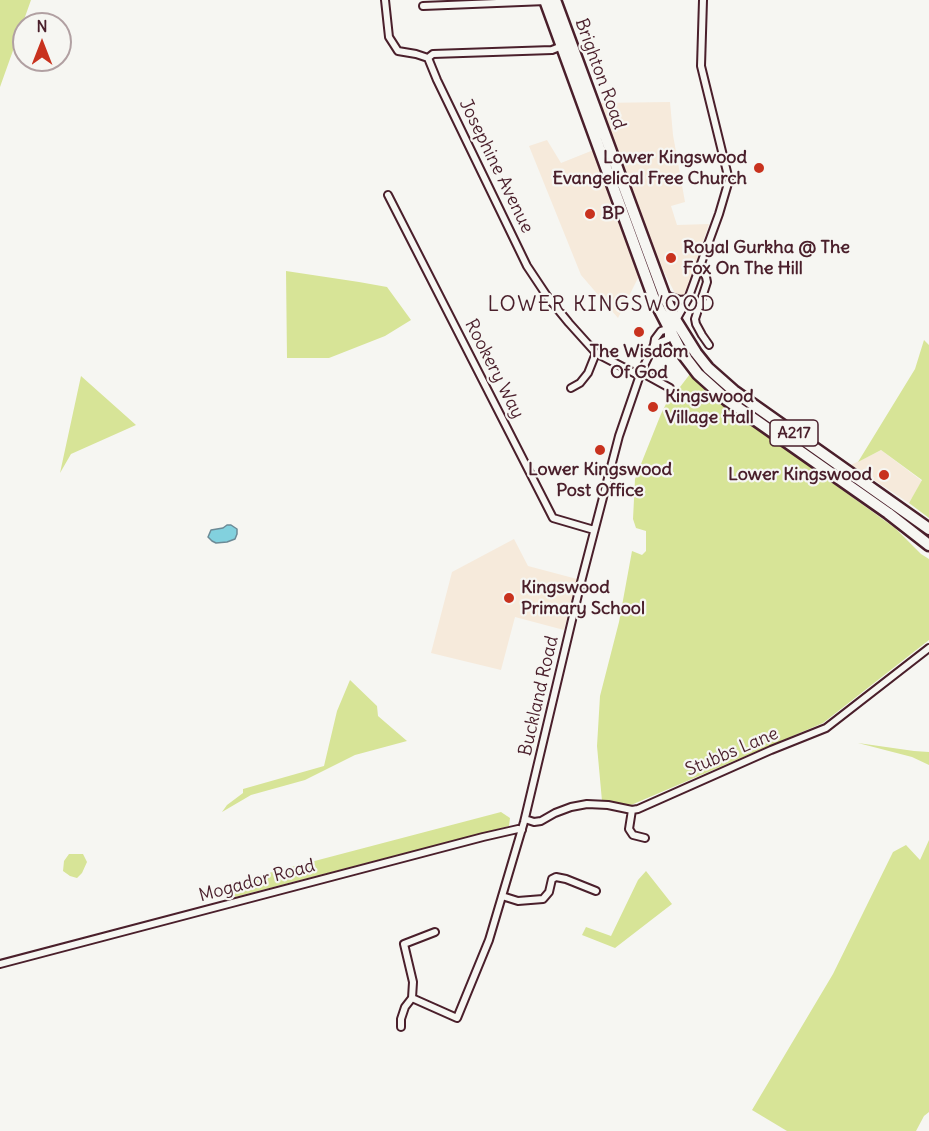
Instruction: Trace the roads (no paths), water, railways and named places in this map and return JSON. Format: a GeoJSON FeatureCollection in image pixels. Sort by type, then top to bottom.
{"type":"FeatureCollection","features":[{"type":"Feature","properties":{"kind":"highway","name":"Brighton Road"},"geometry":{"type":"LineString","coordinates":[[546,0],[654,299],[672,325],[708,368],[734,391],[929,529]]}},
{"type":"Feature","properties":{"kind":"highway","name":"Brighton Road"},"geometry":{"type":"LineString","coordinates":[[555,0],[664,295],[682,353],[698,374],[736,407],[888,513],[929,545]]}},
{"type":"Feature","properties":{"kind":"street"},"geometry":{"type":"LineString","coordinates":[[385,0],[389,37],[398,51],[428,58],[433,54],[552,50],[562,46]]}},
{"type":"Feature","properties":{"kind":"street"},"geometry":{"type":"LineString","coordinates":[[423,6],[546,0]]}},
{"type":"Feature","properties":{"kind":"street","name":"Buckland Road"},"geometry":{"type":"LineString","coordinates":[[412,998],[457,1018],[489,940],[525,819],[594,530],[619,436],[640,374],[655,339],[661,331],[672,325],[688,299],[729,180],[700,66],[703,0]]}},
{"type":"Feature","properties":{"kind":"street","name":"Josephine Avenue"},"geometry":{"type":"LineString","coordinates":[[428,58],[527,266],[547,296],[596,353],[670,388]]}},
{"type":"Feature","properties":{"kind":"street","name":"Rookery Way"},"geometry":{"type":"LineString","coordinates":[[388,195],[553,518],[594,530]]}},
{"type":"Feature","properties":{"kind":"street"},"geometry":{"type":"LineString","coordinates":[[699,267],[706,277],[706,282],[695,319],[709,345]]}},
{"type":"Feature","properties":{"kind":"street"},"geometry":{"type":"LineString","coordinates":[[664,295],[675,299],[688,299]]}},
{"type":"Feature","properties":{"kind":"street"},"geometry":{"type":"LineString","coordinates":[[571,387],[580,383],[588,373],[596,353]]}},
{"type":"Feature","properties":{"kind":"street","name":"Stubbs Lane"},"geometry":{"type":"LineString","coordinates":[[632,810],[826,728],[929,648]]}},
{"type":"Feature","properties":{"kind":"street"},"geometry":{"type":"LineString","coordinates":[[525,819],[540,821],[571,807],[587,804],[608,805],[632,810],[629,829],[633,834],[645,838]]}},
{"type":"Feature","properties":{"kind":"street","name":"Mogador Road"},"geometry":{"type":"LineString","coordinates":[[0,964],[483,837],[522,830]]}},
{"type":"Feature","properties":{"kind":"street"},"geometry":{"type":"LineString","coordinates":[[502,896],[518,901],[543,898],[549,892],[552,879],[556,877],[596,891]]}},
{"type":"Feature","properties":{"kind":"street"},"geometry":{"type":"LineString","coordinates":[[401,1027],[405,1007],[412,998],[413,982],[404,944],[435,932]]}},
{"type":"Feature","properties":{"kind":"water"},"geometry":{"type":"Polygon","coordinates":[[[227,525],[237,529],[235,539],[216,543],[208,537],[211,530],[227,525]]]}},
{"type":"Feature","properties":{"kind":"place","name":"Lower Kingswood Evangelical Free Church"},"geometry":{"type":"Point","coordinates":[759,168]}},
{"type":"Feature","properties":{"kind":"place","name":"BP"},"geometry":{"type":"Point","coordinates":[590,214]}},
{"type":"Feature","properties":{"kind":"place","name":"Royal Gurkha @ The Fox On The Hill"},"geometry":{"type":"Point","coordinates":[671,258]}},
{"type":"Feature","properties":{"kind":"place","name":"The Wisdom Of God"},"geometry":{"type":"Point","coordinates":[639,332]}},
{"type":"Feature","properties":{"kind":"place","name":"Kingswood Village Hall"},"geometry":{"type":"Point","coordinates":[653,407]}},
{"type":"Feature","properties":{"kind":"place","name":"Lower Kingswood Post Office"},"geometry":{"type":"Point","coordinates":[600,450]}},
{"type":"Feature","properties":{"kind":"place","name":"Lower Kingswood"},"geometry":{"type":"Point","coordinates":[884,475]}},
{"type":"Feature","properties":{"kind":"place","name":"Kingswood Primary School"},"geometry":{"type":"Point","coordinates":[509,598]}},
{"type":"Feature","properties":{"kind":"district","name":"LOWER KINGSWOOD"},"geometry":{"type":"Point","coordinates":[602,305]}}]}
